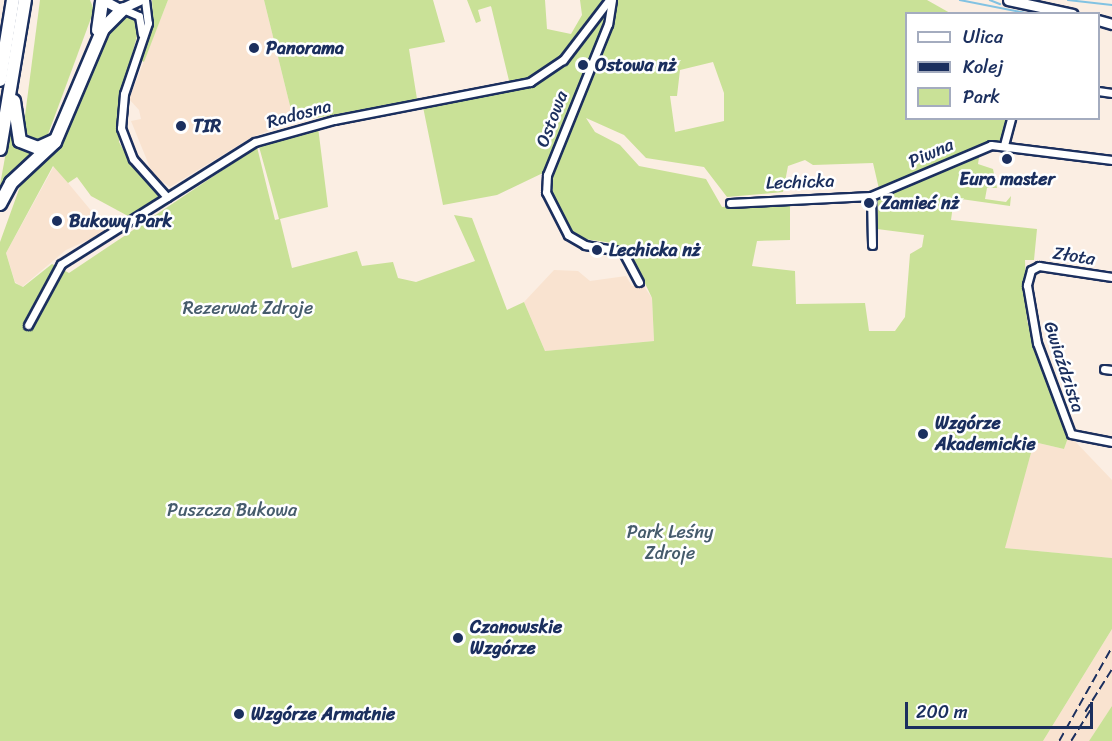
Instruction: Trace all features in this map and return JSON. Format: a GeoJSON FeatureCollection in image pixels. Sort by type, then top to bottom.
{"type":"FeatureCollection","features":[{"type":"Feature","properties":{"kind":"highway"},"geometry":{"type":"LineString","coordinates":[[0,149],[25,0]]}},
{"type":"Feature","properties":{"kind":"highway"},"geometry":{"type":"LineString","coordinates":[[92,54],[103,0]]}},
{"type":"Feature","properties":{"kind":"highway"},"geometry":{"type":"LineString","coordinates":[[0,53],[12,6]]}},
{"type":"Feature","properties":{"kind":"highway"},"geometry":{"type":"LineString","coordinates":[[0,80],[12,6]]}},
{"type":"Feature","properties":{"kind":"highway"},"geometry":{"type":"LineString","coordinates":[[0,204],[10,183],[48,151],[59,133],[109,19],[123,9]]}},
{"type":"Feature","properties":{"kind":"highway"},"geometry":{"type":"LineString","coordinates":[[14,62],[18,138],[40,148],[59,133]]}},
{"type":"Feature","properties":{"kind":"main road"},"geometry":{"type":"LineString","coordinates":[[103,0],[123,9],[139,0]]}},
{"type":"Feature","properties":{"kind":"main road"},"geometry":{"type":"LineString","coordinates":[[1008,0],[1067,12]]}},
{"type":"Feature","properties":{"kind":"street"},"geometry":{"type":"LineString","coordinates":[[145,0],[148,20],[123,101],[122,133],[133,159],[167,197]]}},
{"type":"Feature","properties":{"kind":"street","name":"Radosna"},"geometry":{"type":"LineString","coordinates":[[28,325],[61,264],[167,197],[274,135],[539,78],[571,51],[610,0]]}},
{"type":"Feature","properties":{"kind":"street","name":"Ostowa"},"geometry":{"type":"LineString","coordinates":[[610,0],[609,20],[546,184],[557,221],[579,243],[619,250],[639,282]]}},
{"type":"Feature","properties":{"kind":"street"},"geometry":{"type":"LineString","coordinates":[[123,9],[142,21],[139,48]]}},
{"type":"Feature","properties":{"kind":"street"},"geometry":{"type":"LineString","coordinates":[[1004,146],[1010,120]]}},
{"type":"Feature","properties":{"kind":"street","name":"Piwna"},"geometry":{"type":"LineString","coordinates":[[871,196],[973,150],[1004,146],[1112,160]]}},
{"type":"Feature","properties":{"kind":"street"},"geometry":{"type":"LineString","coordinates":[[871,196],[872,245]]}},
{"type":"Feature","properties":{"kind":"street","name":"Lechicka"},"geometry":{"type":"LineString","coordinates":[[730,203],[871,196]]}},
{"type":"Feature","properties":{"kind":"street","name":"Złota"},"geometry":{"type":"LineString","coordinates":[[1032,268],[1112,277]]}},
{"type":"Feature","properties":{"kind":"street","name":"Gwiaździsta"},"geometry":{"type":"LineString","coordinates":[[1032,268],[1027,293],[1037,343],[1071,434],[1112,442]]}},
{"type":"Feature","properties":{"kind":"shaded area"},"geometry":{"type":"Polygon","coordinates":[[[168,0],[264,0],[294,122],[252,137],[170,187],[153,175],[131,121],[141,119],[139,110],[129,99],[168,0]]]}},
{"type":"Feature","properties":{"kind":"shaded area"},"geometry":{"type":"Polygon","coordinates":[[[54,166],[108,231],[66,250],[22,287],[15,282],[6,253],[54,166]]]}},
{"type":"Feature","properties":{"kind":"shaded area"},"geometry":{"type":"Polygon","coordinates":[[[554,270],[578,271],[590,281],[626,276],[632,286],[643,285],[652,298],[654,341],[545,351],[524,302],[554,270]]]}},
{"type":"Feature","properties":{"kind":"shaded area"},"geometry":{"type":"Polygon","coordinates":[[[1069,435],[1112,480],[1112,558],[1004,548],[1034,442],[1064,449],[1069,435]]]}},
{"type":"Feature","properties":{"kind":"shaded area"},"geometry":{"type":"Polygon","coordinates":[[[1112,629],[1112,706],[1089,741],[1043,741],[1112,629]]]}},
{"type":"Feature","properties":{"kind":"green space"},"geometry":{"type":"Polygon","coordinates":[[[40,0],[90,0],[94,10],[47,137],[37,141],[23,131],[40,0]]]}},
{"type":"Feature","properties":{"kind":"green space"},"geometry":{"type":"Polygon","coordinates":[[[152,0],[168,0],[144,62],[140,60],[153,23],[152,0]]]}},
{"type":"Feature","properties":{"kind":"green space"},"geometry":{"type":"Polygon","coordinates":[[[264,0],[433,0],[445,42],[409,49],[417,99],[294,122],[264,0]]]}},
{"type":"Feature","properties":{"kind":"green space","name":"Park Leśny Zdroje"},"geometry":{"type":"Polygon","coordinates":[[[467,0],[545,0],[547,29],[571,34],[582,15],[580,0],[927,0],[948,12],[905,12],[905,120],[1008,120],[1001,140],[879,189],[873,163],[813,165],[805,160],[788,166],[783,192],[727,197],[704,167],[646,158],[624,135],[586,118],[595,132],[620,145],[639,166],[706,179],[722,207],[790,200],[790,240],[757,241],[752,266],[795,271],[796,304],[865,303],[869,331],[895,331],[905,317],[910,254],[922,247],[924,235],[877,229],[878,196],[980,151],[978,164],[993,169],[997,188],[987,188],[985,199],[1006,202],[1011,196],[1010,206],[954,198],[951,220],[1037,229],[1034,260],[1025,260],[1027,321],[1069,435],[1064,449],[1034,442],[1005,548],[1112,558],[1112,629],[1043,741],[0,741],[0,242],[22,181],[57,148],[109,31],[126,13],[136,18],[139,29],[119,101],[119,142],[134,169],[164,197],[128,216],[91,196],[77,177],[68,183],[53,166],[6,253],[15,283],[23,287],[52,264],[69,273],[257,147],[275,220],[279,219],[258,143],[318,127],[328,207],[280,219],[292,268],[357,251],[362,266],[393,262],[398,278],[416,282],[475,261],[454,215],[472,218],[507,310],[524,302],[545,351],[654,341],[652,298],[632,256],[613,243],[577,238],[553,201],[552,175],[578,115],[567,110],[545,172],[497,195],[443,205],[423,107],[511,89],[491,6],[478,10],[481,21],[476,23],[467,0]],[[713,62],[680,70],[677,96],[670,96],[675,132],[724,121],[724,93],[713,62]]]}},
{"type":"Feature","properties":{"kind":"green space"},"geometry":{"type":"Polygon","coordinates":[[[11,124],[38,152],[0,195],[0,185],[11,124]]]}},
{"type":"Feature","properties":{"kind":"green space"},"geometry":{"type":"Polygon","coordinates":[[[1112,706],[1112,741],[1089,741],[1112,706]]]}},
{"type":"Feature","properties":{"kind":"waterway"},"geometry":{"type":"LineString","coordinates":[[960,0],[1021,12]]}},
{"type":"Feature","properties":{"kind":"waterway"},"geometry":{"type":"LineString","coordinates":[[990,0],[1000,4]]}},
{"type":"Feature","properties":{"kind":"waterway"},"geometry":{"type":"LineString","coordinates":[[1068,0],[1112,5]]}},
{"type":"Feature","properties":{"kind":"railway"},"geometry":{"type":"LineString","coordinates":[[1059,741],[1112,647]]}},
{"type":"Feature","properties":{"kind":"railway"},"geometry":{"type":"LineString","coordinates":[[1085,712],[1112,669]]}},
{"type":"Feature","properties":{"kind":"railway"},"geometry":{"type":"LineString","coordinates":[[1071,741],[1092,708]]}},
{"type":"Feature","properties":{"kind":"place","name":"Panorama"},"geometry":{"type":"Point","coordinates":[254,48]}},
{"type":"Feature","properties":{"kind":"place","name":"Ostowa nż"},"geometry":{"type":"Point","coordinates":[583,65]}},
{"type":"Feature","properties":{"kind":"place","name":"TIR"},"geometry":{"type":"Point","coordinates":[181,126]}},
{"type":"Feature","properties":{"kind":"place","name":"Euro master"},"geometry":{"type":"Point","coordinates":[1007,159]}},
{"type":"Feature","properties":{"kind":"place","name":"Zamieć nż"},"geometry":{"type":"Point","coordinates":[869,203]}},
{"type":"Feature","properties":{"kind":"place","name":"Bukowy Park"},"geometry":{"type":"Point","coordinates":[57,221]}},
{"type":"Feature","properties":{"kind":"place","name":"Lechicka nż"},"geometry":{"type":"Point","coordinates":[597,250]}},
{"type":"Feature","properties":{"kind":"place","name":"Wzgórze Akademickie"},"geometry":{"type":"Point","coordinates":[923,434]}},
{"type":"Feature","properties":{"kind":"place","name":"Czanowskie Wzgórze"},"geometry":{"type":"Point","coordinates":[458,638]}},
{"type":"Feature","properties":{"kind":"place","name":"Wzgórze Armatnie"},"geometry":{"type":"Point","coordinates":[239,714]}},
{"type":"Feature","properties":{"kind":"park label","name":"Rezerwat Zdroje"},"geometry":{"type":"Point","coordinates":[248,308]}},
{"type":"Feature","properties":{"kind":"park label","name":"Puszcza Bukowa"},"geometry":{"type":"Point","coordinates":[232,510]}}]}
